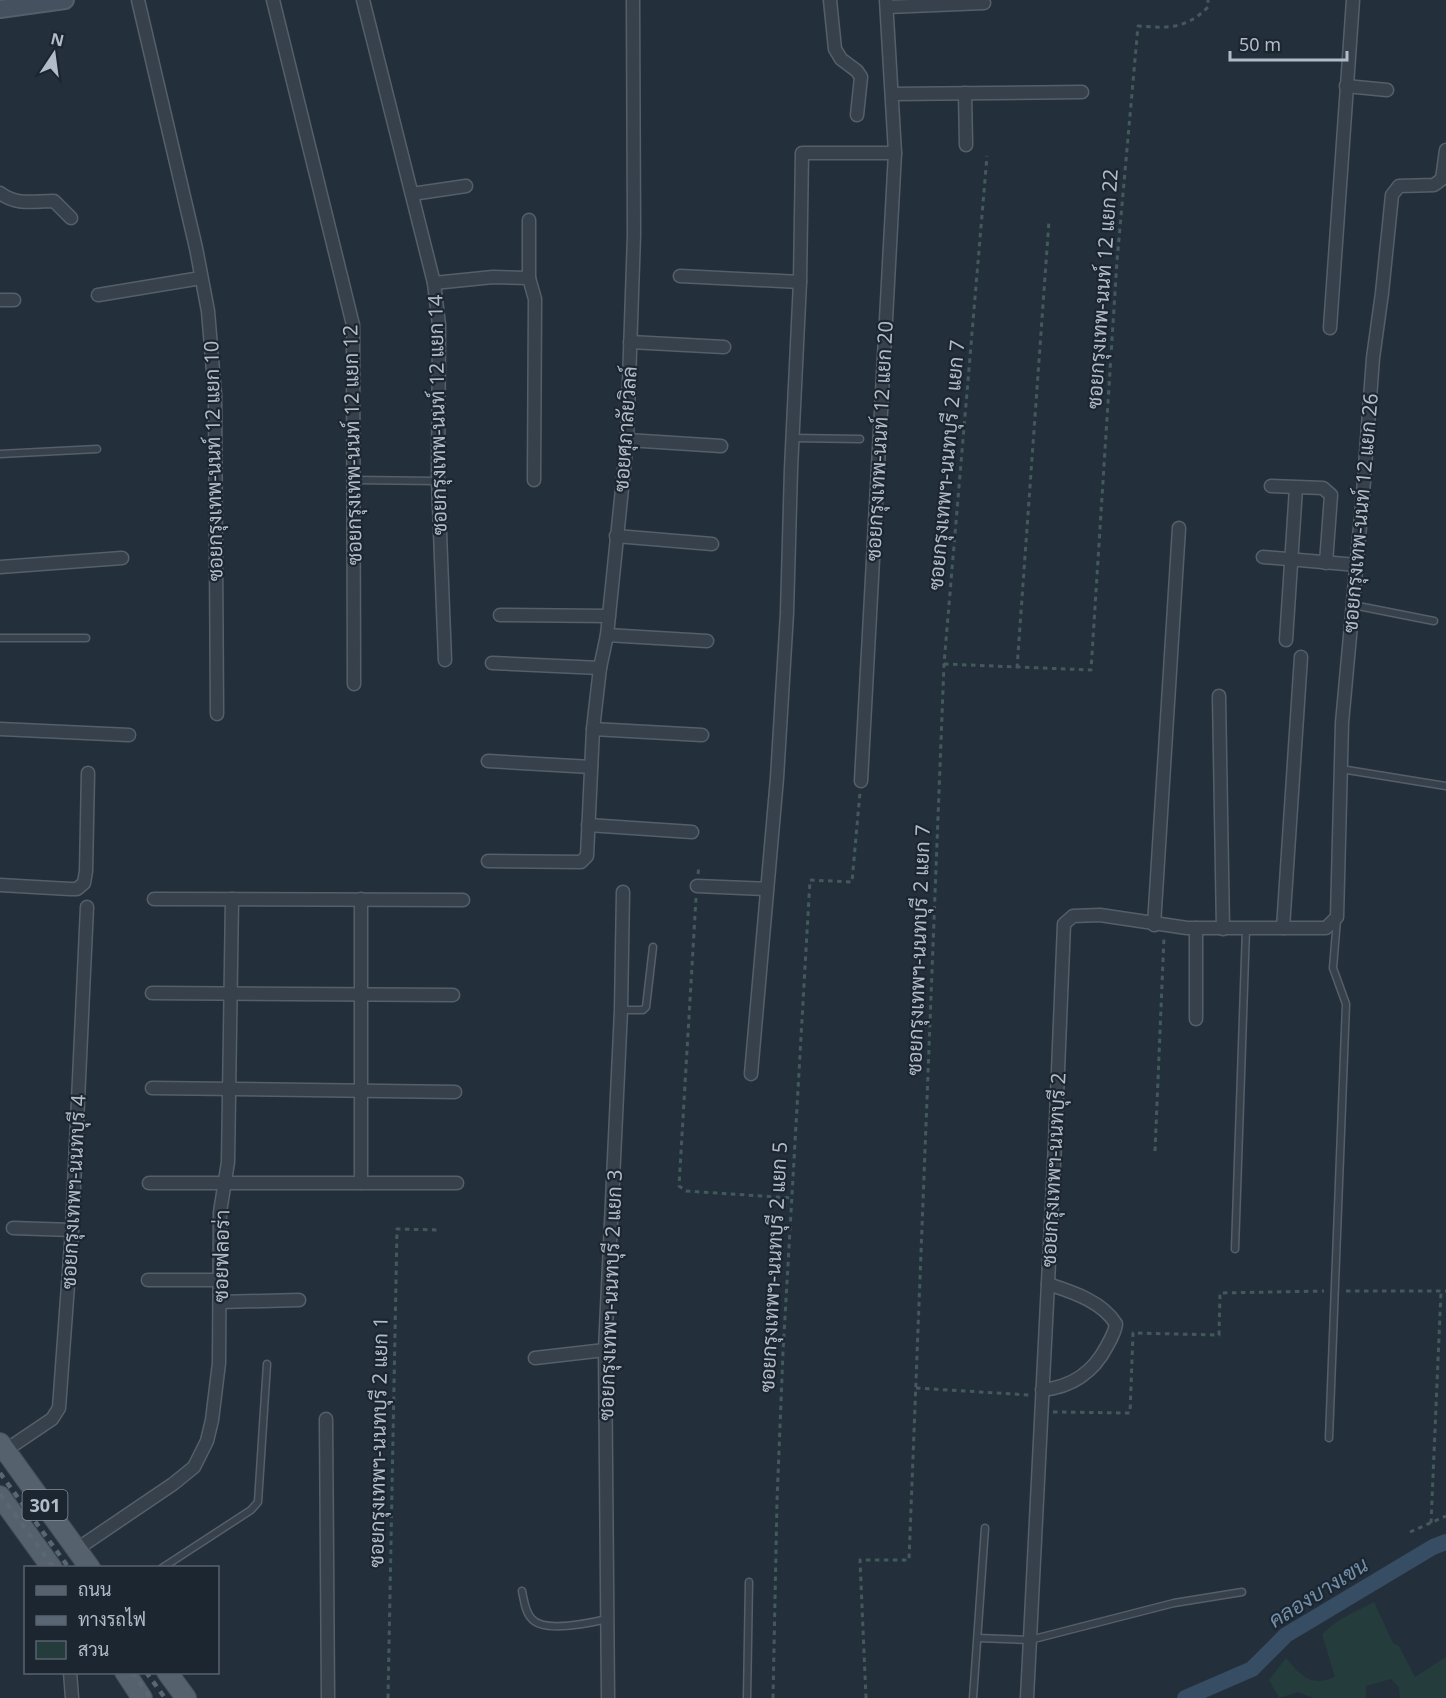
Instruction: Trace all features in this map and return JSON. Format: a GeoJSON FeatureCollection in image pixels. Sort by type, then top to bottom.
{"type":"FeatureCollection","features":[{"type":"Feature","properties":{"kind":"main road","name":"301"},"geometry":{"type":"LineString","coordinates":[[3,1446],[89,1566]]}},
{"type":"Feature","properties":{"kind":"main road","name":"301"},"geometry":{"type":"LineString","coordinates":[[0,1496],[51,1566]]}},
{"type":"Feature","properties":{"kind":"main road"},"geometry":{"type":"LineString","coordinates":[[126,1674],[142,1698]]}},
{"type":"Feature","properties":{"kind":"main road"},"geometry":{"type":"LineString","coordinates":[[168,1674],[186,1698]]}},
{"type":"Feature","properties":{"kind":"street"},"geometry":{"type":"LineString","coordinates":[[0,9],[65,0]]}},
{"type":"Feature","properties":{"kind":"street","name":"ซอยกรุงเทพ-นนท์ 12 แยก 10"},"geometry":{"type":"LineString","coordinates":[[138,0],[208,311],[215,395],[217,714]]}},
{"type":"Feature","properties":{"kind":"street","name":"ซอยกรุงเทพ-นนท์ 12 แยก 12"},"geometry":{"type":"LineString","coordinates":[[273,0],[353,325],[354,684]]}},
{"type":"Feature","properties":{"kind":"street","name":"ซอยกรุงเทพ-นนท์ 12 แยก 14"},"geometry":{"type":"LineString","coordinates":[[363,0],[434,283],[439,325],[438,481],[445,660]]}},
{"type":"Feature","properties":{"kind":"street","name":"ซอยศุภาลัยวิลล์"},"geometry":{"type":"LineString","coordinates":[[488,861],[581,862],[587,856],[593,729],[600,668],[607,634],[627,440],[634,235],[633,0]]}},
{"type":"Feature","properties":{"kind":"street"},"geometry":{"type":"LineString","coordinates":[[830,0],[835,49],[841,59],[861,77],[857,115]]}},
{"type":"Feature","properties":{"kind":"street"},"geometry":{"type":"LineString","coordinates":[[1330,328],[1353,0]]}},
{"type":"Feature","properties":{"kind":"street"},"geometry":{"type":"LineString","coordinates":[[887,4],[984,3]]}},
{"type":"Feature","properties":{"kind":"street","name":"ซอยกรุงเทพ-นนท์ 12 แยก 20"},"geometry":{"type":"LineString","coordinates":[[861,781],[895,153],[887,4]]}},
{"type":"Feature","properties":{"kind":"street"},"geometry":{"type":"LineString","coordinates":[[1346,86],[1387,90]]}},
{"type":"Feature","properties":{"kind":"street"},"geometry":{"type":"LineString","coordinates":[[892,94],[1082,92]]}},
{"type":"Feature","properties":{"kind":"street"},"geometry":{"type":"LineString","coordinates":[[965,93],[966,144]]}},
{"type":"Feature","properties":{"kind":"street","name":"ซอยกรุงเทพ-นนท์ 12 แยก 26"},"geometry":{"type":"LineString","coordinates":[[1337,917],[1342,723],[1373,358],[1392,195],[1399,186],[1434,184],[1442,180],[1446,150]]}},
{"type":"Feature","properties":{"kind":"street"},"geometry":{"type":"LineString","coordinates":[[751,1074],[777,778],[787,613],[800,282],[802,153],[895,153]]}},
{"type":"Feature","properties":{"kind":"street"},"geometry":{"type":"LineString","coordinates":[[412,194],[466,186]]}},
{"type":"Feature","properties":{"kind":"street"},"geometry":{"type":"LineString","coordinates":[[0,193],[9,200],[26,203],[54,201],[71,219]]}},
{"type":"Feature","properties":{"kind":"street"},"geometry":{"type":"LineString","coordinates":[[529,220],[529,278],[535,299],[534,480]]}},
{"type":"Feature","properties":{"kind":"street"},"geometry":{"type":"LineString","coordinates":[[680,276],[800,282]]}},
{"type":"Feature","properties":{"kind":"street"},"geometry":{"type":"LineString","coordinates":[[434,283],[493,277],[529,278]]}},
{"type":"Feature","properties":{"kind":"street"},"geometry":{"type":"LineString","coordinates":[[98,295],[201,278]]}},
{"type":"Feature","properties":{"kind":"street"},"geometry":{"type":"LineString","coordinates":[[0,300],[14,300]]}},
{"type":"Feature","properties":{"kind":"street"},"geometry":{"type":"LineString","coordinates":[[630,342],[724,347]]}},
{"type":"Feature","properties":{"kind":"street"},"geometry":{"type":"LineString","coordinates":[[627,440],[721,446]]}},
{"type":"Feature","properties":{"kind":"street"},"geometry":{"type":"LineString","coordinates":[[1271,486],[1323,488],[1331,495],[1326,563]]}},
{"type":"Feature","properties":{"kind":"street"},"geometry":{"type":"LineString","coordinates":[[1286,640],[1296,488]]}},
{"type":"Feature","properties":{"kind":"street"},"geometry":{"type":"LineString","coordinates":[[1159,925],[1179,528]]}},
{"type":"Feature","properties":{"kind":"street"},"geometry":{"type":"LineString","coordinates":[[616,536],[712,544]]}},
{"type":"Feature","properties":{"kind":"street"},"geometry":{"type":"LineString","coordinates":[[1263,557],[1357,565]]}},
{"type":"Feature","properties":{"kind":"street"},"geometry":{"type":"LineString","coordinates":[[0,567],[123,558]]}},
{"type":"Feature","properties":{"kind":"street"},"geometry":{"type":"LineString","coordinates":[[500,615],[609,616]]}},
{"type":"Feature","properties":{"kind":"street"},"geometry":{"type":"LineString","coordinates":[[607,634],[707,641]]}},
{"type":"Feature","properties":{"kind":"street"},"geometry":{"type":"LineString","coordinates":[[1282,928],[1301,657]]}},
{"type":"Feature","properties":{"kind":"street"},"geometry":{"type":"LineString","coordinates":[[492,663],[600,668]]}},
{"type":"Feature","properties":{"kind":"street"},"geometry":{"type":"LineString","coordinates":[[1219,696],[1223,929]]}},
{"type":"Feature","properties":{"kind":"street"},"geometry":{"type":"LineString","coordinates":[[0,729],[129,735]]}},
{"type":"Feature","properties":{"kind":"street"},"geometry":{"type":"LineString","coordinates":[[593,729],[702,735]]}},
{"type":"Feature","properties":{"kind":"street"},"geometry":{"type":"LineString","coordinates":[[488,762],[591,767]]}},
{"type":"Feature","properties":{"kind":"street"},"geometry":{"type":"LineString","coordinates":[[0,885],[77,889],[84,883],[88,773]]}},
{"type":"Feature","properties":{"kind":"street"},"geometry":{"type":"LineString","coordinates":[[588,825],[692,832]]}},
{"type":"Feature","properties":{"kind":"street"},"geometry":{"type":"LineString","coordinates":[[697,886],[767,889]]}},
{"type":"Feature","properties":{"kind":"street","name":"ซอยกรุงเทพฯ-นนทบุรี 2 แยก 3"},"geometry":{"type":"LineString","coordinates":[[608,1698],[605,1350],[621,1010],[623,892]]}},
{"type":"Feature","properties":{"kind":"street"},"geometry":{"type":"LineString","coordinates":[[154,899],[463,900]]}},
{"type":"Feature","properties":{"kind":"street","name":"ซอยฟลอร่า"},"geometry":{"type":"LineString","coordinates":[[77,1549],[173,1484],[194,1467],[207,1441],[219,1363],[220,1212],[228,1162],[232,899]]}},
{"type":"Feature","properties":{"kind":"street"},"geometry":{"type":"LineString","coordinates":[[361,899],[361,1183]]}},
{"type":"Feature","properties":{"kind":"street","name":"ซอยกรุงเทพฯ-นนทบุรี 4"},"geometry":{"type":"LineString","coordinates":[[3,1446],[52,1419],[59,1408],[72,1230],[87,907]]}},
{"type":"Feature","properties":{"kind":"street","name":"ซอยกรุงเทพฯ-นนทบุรี 2"},"geometry":{"type":"LineString","coordinates":[[1027,1698],[1064,924],[1073,916],[1100,915],[1159,925],[1196,928],[1326,928],[1337,917]]}},
{"type":"Feature","properties":{"kind":"street"},"geometry":{"type":"LineString","coordinates":[[1196,928],[1196,1018]]}},
{"type":"Feature","properties":{"kind":"street"},"geometry":{"type":"LineString","coordinates":[[152,993],[453,995]]}},
{"type":"Feature","properties":{"kind":"street"},"geometry":{"type":"LineString","coordinates":[[152,1088],[455,1092]]}},
{"type":"Feature","properties":{"kind":"street"},"geometry":{"type":"LineString","coordinates":[[149,1182],[457,1183]]}},
{"type":"Feature","properties":{"kind":"street"},"geometry":{"type":"LineString","coordinates":[[13,1228],[72,1230]]}},
{"type":"Feature","properties":{"kind":"street"},"geometry":{"type":"LineString","coordinates":[[148,1280],[220,1280]]}},
{"type":"Feature","properties":{"kind":"street"},"geometry":{"type":"LineString","coordinates":[[1042,1393],[1061,1387],[1091,1370],[1101,1357],[1116,1324],[1111,1316],[1098,1306],[1074,1292],[1048,1284]]}},
{"type":"Feature","properties":{"kind":"street"},"geometry":{"type":"LineString","coordinates":[[220,1302],[299,1300]]}},
{"type":"Feature","properties":{"kind":"street"},"geometry":{"type":"LineString","coordinates":[[535,1358],[605,1350]]}},
{"type":"Feature","properties":{"kind":"street"},"geometry":{"type":"LineString","coordinates":[[326,1419],[328,1698]]}},
{"type":"Feature","properties":{"kind":"street"},"geometry":{"type":"LineString","coordinates":[[70,1674],[72,1698]]}},
{"type":"Feature","properties":{"kind":"lane"},"geometry":{"type":"LineString","coordinates":[[793,438],[860,439]]}},
{"type":"Feature","properties":{"kind":"lane"},"geometry":{"type":"LineString","coordinates":[[0,454],[97,449]]}},
{"type":"Feature","properties":{"kind":"lane"},"geometry":{"type":"LineString","coordinates":[[353,480],[438,481]]}},
{"type":"Feature","properties":{"kind":"lane"},"geometry":{"type":"LineString","coordinates":[[1353,606],[1434,621]]}},
{"type":"Feature","properties":{"kind":"lane"},"geometry":{"type":"LineString","coordinates":[[0,638],[86,638]]}},
{"type":"Feature","properties":{"kind":"lane"},"geometry":{"type":"LineString","coordinates":[[1341,769],[1446,786]]}},
{"type":"Feature","properties":{"kind":"lane"},"geometry":{"type":"LineString","coordinates":[[1329,1438],[1346,1004],[1333,968],[1337,917]]}},
{"type":"Feature","properties":{"kind":"lane"},"geometry":{"type":"LineString","coordinates":[[1235,1250],[1246,929]]}},
{"type":"Feature","properties":{"kind":"lane"},"geometry":{"type":"LineString","coordinates":[[621,1010],[643,1010],[646,1007],[653,947]]}},
{"type":"Feature","properties":{"kind":"lane"},"geometry":{"type":"LineString","coordinates":[[165,1566],[251,1510],[258,1502],[267,1364]]}},
{"type":"Feature","properties":{"kind":"lane"},"geometry":{"type":"LineString","coordinates":[[973,1698],[985,1528]]}},
{"type":"Feature","properties":{"kind":"lane"},"geometry":{"type":"LineString","coordinates":[[747,1698],[749,1582]]}},
{"type":"Feature","properties":{"kind":"lane"},"geometry":{"type":"LineString","coordinates":[[522,1592],[528,1613],[536,1622],[553,1626],[575,1627],[607,1620]]}},
{"type":"Feature","properties":{"kind":"lane"},"geometry":{"type":"LineString","coordinates":[[978,1638],[1030,1640],[1174,1603],[1242,1592]]}},
{"type":"Feature","properties":{"kind":"path","name":"ซอยกรุงเทพ-นนท์ 12 แยก 22"},"geometry":{"type":"LineString","coordinates":[[1017,668],[1091,670],[1118,261],[1138,26],[1174,28],[1197,18],[1208,7],[1208,0]]}},
{"type":"Feature","properties":{"kind":"path","name":"ซอยกรุงเทพฯ-นนทบุรี 2 แยก 7"},"geometry":{"type":"LineString","coordinates":[[866,1698],[860,1560],[909,1560],[944,664],[987,156]]}},
{"type":"Feature","properties":{"kind":"path"},"geometry":{"type":"LineString","coordinates":[[944,664],[1017,668],[1049,221]]}},
{"type":"Feature","properties":{"kind":"path","name":"ซอยกรุงเทพฯ-นนทบุรี 2 แยก 5"},"geometry":{"type":"LineString","coordinates":[[773,1698],[777,1501],[810,880],[852,882],[861,781]]}},
{"type":"Feature","properties":{"kind":"path"},"geometry":{"type":"LineString","coordinates":[[699,866],[679,1186],[686,1191],[792,1198]]}},
{"type":"Feature","properties":{"kind":"path"},"geometry":{"type":"LineString","coordinates":[[1155,1151],[1159,925]]}},
{"type":"Feature","properties":{"kind":"path","name":"ซอยกรุงเทพฯ-นนทบุรี 2 แยก 1"},"geometry":{"type":"LineString","coordinates":[[388,1698],[397,1229],[439,1230]]}},
{"type":"Feature","properties":{"kind":"path"},"geometry":{"type":"LineString","coordinates":[[1431,1523],[1441,1291]]}},
{"type":"Feature","properties":{"kind":"path"},"geometry":{"type":"LineString","coordinates":[[1042,1412],[1130,1413],[1133,1333],[1220,1335],[1220,1293]]}},
{"type":"Feature","properties":{"kind":"path"},"geometry":{"type":"LineString","coordinates":[[916,1388],[1042,1393]]}},
{"type":"Feature","properties":{"kind":"path"},"geometry":{"type":"LineString","coordinates":[[1410,1532],[1446,1516]]}},
{"type":"Feature","properties":{"kind":"green space"},"geometry":{"type":"Polygon","coordinates":[[[1374,1602],[1393,1643],[1399,1646],[1415,1677],[1446,1657],[1446,1698],[1400,1698],[1399,1687],[1391,1679],[1366,1686],[1366,1698],[1314,1698],[1298,1692],[1279,1698],[1269,1680],[1286,1658],[1302,1674],[1312,1680],[1319,1681],[1335,1677],[1322,1634],[1339,1620],[1374,1602]]]}},
{"type":"Feature","properties":{"kind":"waterway","name":"คลองบางเขน"},"geometry":{"type":"LineString","coordinates":[[1185,1698],[1252,1669],[1286,1635],[1433,1547],[1446,1542]]}},
{"type":"Feature","properties":{"kind":"railway"},"geometry":{"type":"LineString","coordinates":[[0,1473],[68,1566]]}},
{"type":"Feature","properties":{"kind":"railway"},"geometry":{"type":"LineString","coordinates":[[0,1494],[53,1566]]}},
{"type":"Feature","properties":{"kind":"railway"},"geometry":{"type":"LineString","coordinates":[[133,1674],[151,1698]]}},
{"type":"Feature","properties":{"kind":"railway"},"geometry":{"type":"LineString","coordinates":[[147,1674],[165,1698]]}}]}
